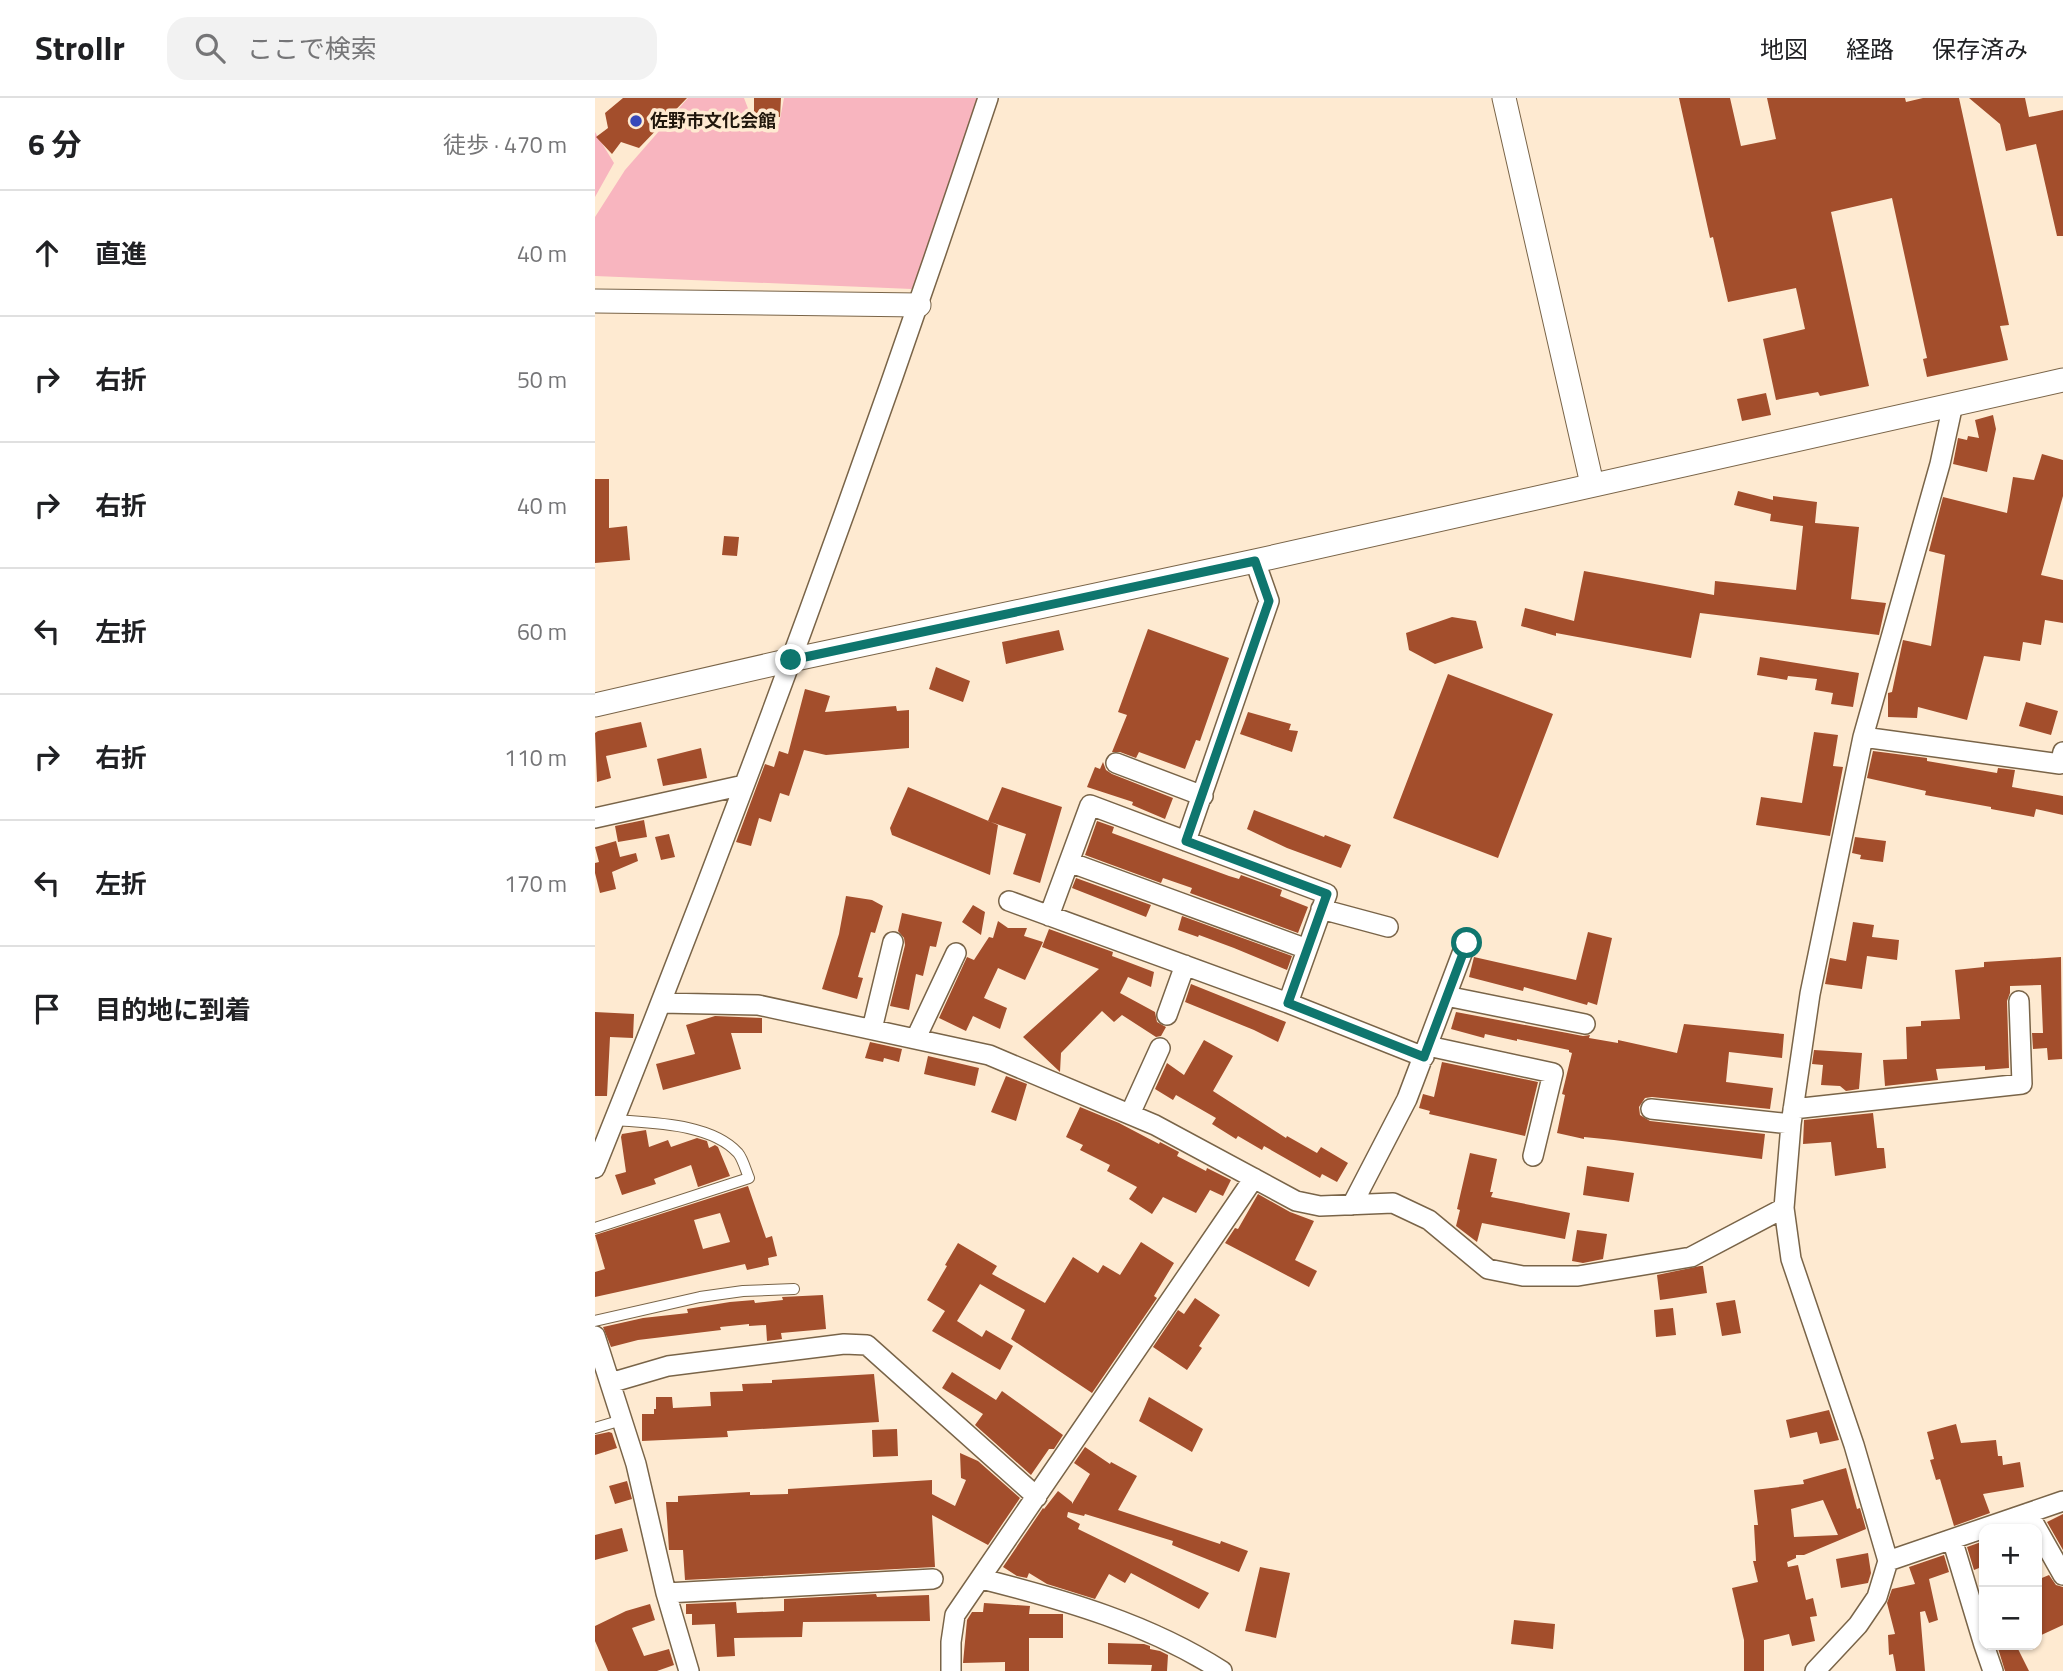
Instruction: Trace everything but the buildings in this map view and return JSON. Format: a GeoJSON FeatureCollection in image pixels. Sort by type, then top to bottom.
{"type":"FeatureCollection","features":[{"type":"Feature","properties":{"kind":"street"},"geometry":{"type":"LineString","coordinates":[[595,1168],[661,1003],[791,660],[919,305],[988,98]]}},
{"type":"Feature","properties":{"kind":"street"},"geometry":{"type":"LineString","coordinates":[[1504,98],[1592,484]]}},
{"type":"Feature","properties":{"kind":"street"},"geometry":{"type":"LineString","coordinates":[[595,301],[919,305]]}},
{"type":"Feature","properties":{"kind":"street"},"geometry":{"type":"LineString","coordinates":[[595,705],[2063,380]]}},
{"type":"Feature","properties":{"kind":"street"},"geometry":{"type":"LineString","coordinates":[[1815,1671],[1858,1625],[1877,1597],[1888,1561],[1854,1445],[1791,1259],[1784,1208],[1792,1116],[1810,994],[1863,737],[1934,487],[1953,404]]}},
{"type":"Feature","properties":{"kind":"street"},"geometry":{"type":"LineString","coordinates":[[1186,841],[1269,601],[1255,561]]}},
{"type":"Feature","properties":{"kind":"street"},"geometry":{"type":"LineString","coordinates":[[1863,737],[2062,760]]}},
{"type":"Feature","properties":{"kind":"street"},"geometry":{"type":"LineString","coordinates":[[1116,763],[1203,796]]}},
{"type":"Feature","properties":{"kind":"street"},"geometry":{"type":"LineString","coordinates":[[595,818],[744,785]]}},
{"type":"Feature","properties":{"kind":"street"},"geometry":{"type":"LineString","coordinates":[[1049,916],[1090,805],[1327,894],[1288,1003]]}},
{"type":"Feature","properties":{"kind":"street"},"geometry":{"type":"LineString","coordinates":[[1069,862],[1307,949]]}},
{"type":"Feature","properties":{"kind":"street"},"geometry":{"type":"LineString","coordinates":[[1009,901],[1426,1051],[1553,1073],[1533,1156]]}},
{"type":"Feature","properties":{"kind":"street"},"geometry":{"type":"LineString","coordinates":[[1321,909],[1388,927]]}},
{"type":"Feature","properties":{"kind":"street"},"geometry":{"type":"LineString","coordinates":[[872,1029],[893,942]]}},
{"type":"Feature","properties":{"kind":"street"},"geometry":{"type":"LineString","coordinates":[[1352,1205],[1408,1099],[1467,943]]}},
{"type":"Feature","properties":{"kind":"street"},"geometry":{"type":"LineString","coordinates":[[916,1038],[956,953]]}},
{"type":"Feature","properties":{"kind":"street"},"geometry":{"type":"LineString","coordinates":[[1167,1015],[1185,965]]}},
{"type":"Feature","properties":{"kind":"street"},"geometry":{"type":"LineString","coordinates":[[1446,996],[1585,1024]]}},
{"type":"Feature","properties":{"kind":"street"},"geometry":{"type":"LineString","coordinates":[[1651,1109],[1792,1116],[2022,1084],[2019,1001]]}},
{"type":"Feature","properties":{"kind":"street"},"geometry":{"type":"LineString","coordinates":[[661,1003],[758,1005],[989,1055],[1156,1125],[1296,1201],[1320,1206],[1393,1203],[1429,1220],[1488,1269],[1523,1276],[1578,1276],[1691,1257],[1784,1208]]}},
{"type":"Feature","properties":{"kind":"street"},"geometry":{"type":"LineString","coordinates":[[1130,1114],[1160,1048]]}},
{"type":"Feature","properties":{"kind":"street"},"geometry":{"type":"LineString","coordinates":[[951,1671],[955,1615],[1254,1178]]}},
{"type":"Feature","properties":{"kind":"street"},"geometry":{"type":"LineString","coordinates":[[595,1336],[636,1464],[666,1593],[689,1671]]}},
{"type":"Feature","properties":{"kind":"street"},"geometry":{"type":"LineString","coordinates":[[610,1383],[668,1366],[844,1344],[867,1345],[1037,1497]]}},
{"type":"Feature","properties":{"kind":"street"},"geometry":{"type":"LineString","coordinates":[[1888,1561],[2063,1501]]}},
{"type":"Feature","properties":{"kind":"street"},"geometry":{"type":"LineString","coordinates":[[2028,1513],[2063,1574]]}},
{"type":"Feature","properties":{"kind":"street"},"geometry":{"type":"LineString","coordinates":[[1952,1539],[1979,1628]]}},
{"type":"Feature","properties":{"kind":"street"},"geometry":{"type":"LineString","coordinates":[[666,1593],[933,1579]]}},
{"type":"Feature","properties":{"kind":"street"},"geometry":{"type":"LineString","coordinates":[[982,1579],[1067,1600],[1127,1623],[1222,1671]]}},
{"type":"Feature","properties":{"kind":"street"},"geometry":{"type":"LineString","coordinates":[[1986,1650],[1993,1671]]}},
{"type":"Feature","properties":{"kind":"lane"},"geometry":{"type":"LineString","coordinates":[[595,1228],[749,1178],[738,1154],[711,1135],[678,1126],[615,1120]]}},
{"type":"Feature","properties":{"kind":"lane"},"geometry":{"type":"LineString","coordinates":[[595,1321],[700,1297],[743,1291],[794,1289]]}},
{"type":"Feature","properties":{"kind":"lane"},"geometry":{"type":"LineString","coordinates":[[595,1428],[622,1420]]}},
{"type":"Feature","properties":{"kind":"shaded area"},"geometry":{"type":"Polygon","coordinates":[[[688,98],[744,98],[754,124],[779,124],[784,98],[981,98],[912,289],[595,276],[595,217],[625,170],[688,98]]]}},
{"type":"Feature","properties":{"kind":"shaded area"},"geometry":{"type":"Polygon","coordinates":[[[595,132],[614,163],[595,197],[595,132]]]}},
{"type":"Feature","properties":{"kind":"place","name":"佐野市文化会館"},"geometry":{"type":"Point","coordinates":[636,121]}},
{"type":"Feature","properties":{"kind":"route"},"geometry":{"type":"LineString","coordinates":[[791,660],[1255,561],[1269,601],[1186,841],[1327,894],[1288,1003],[1424,1057],[1467,943]]}}]}
